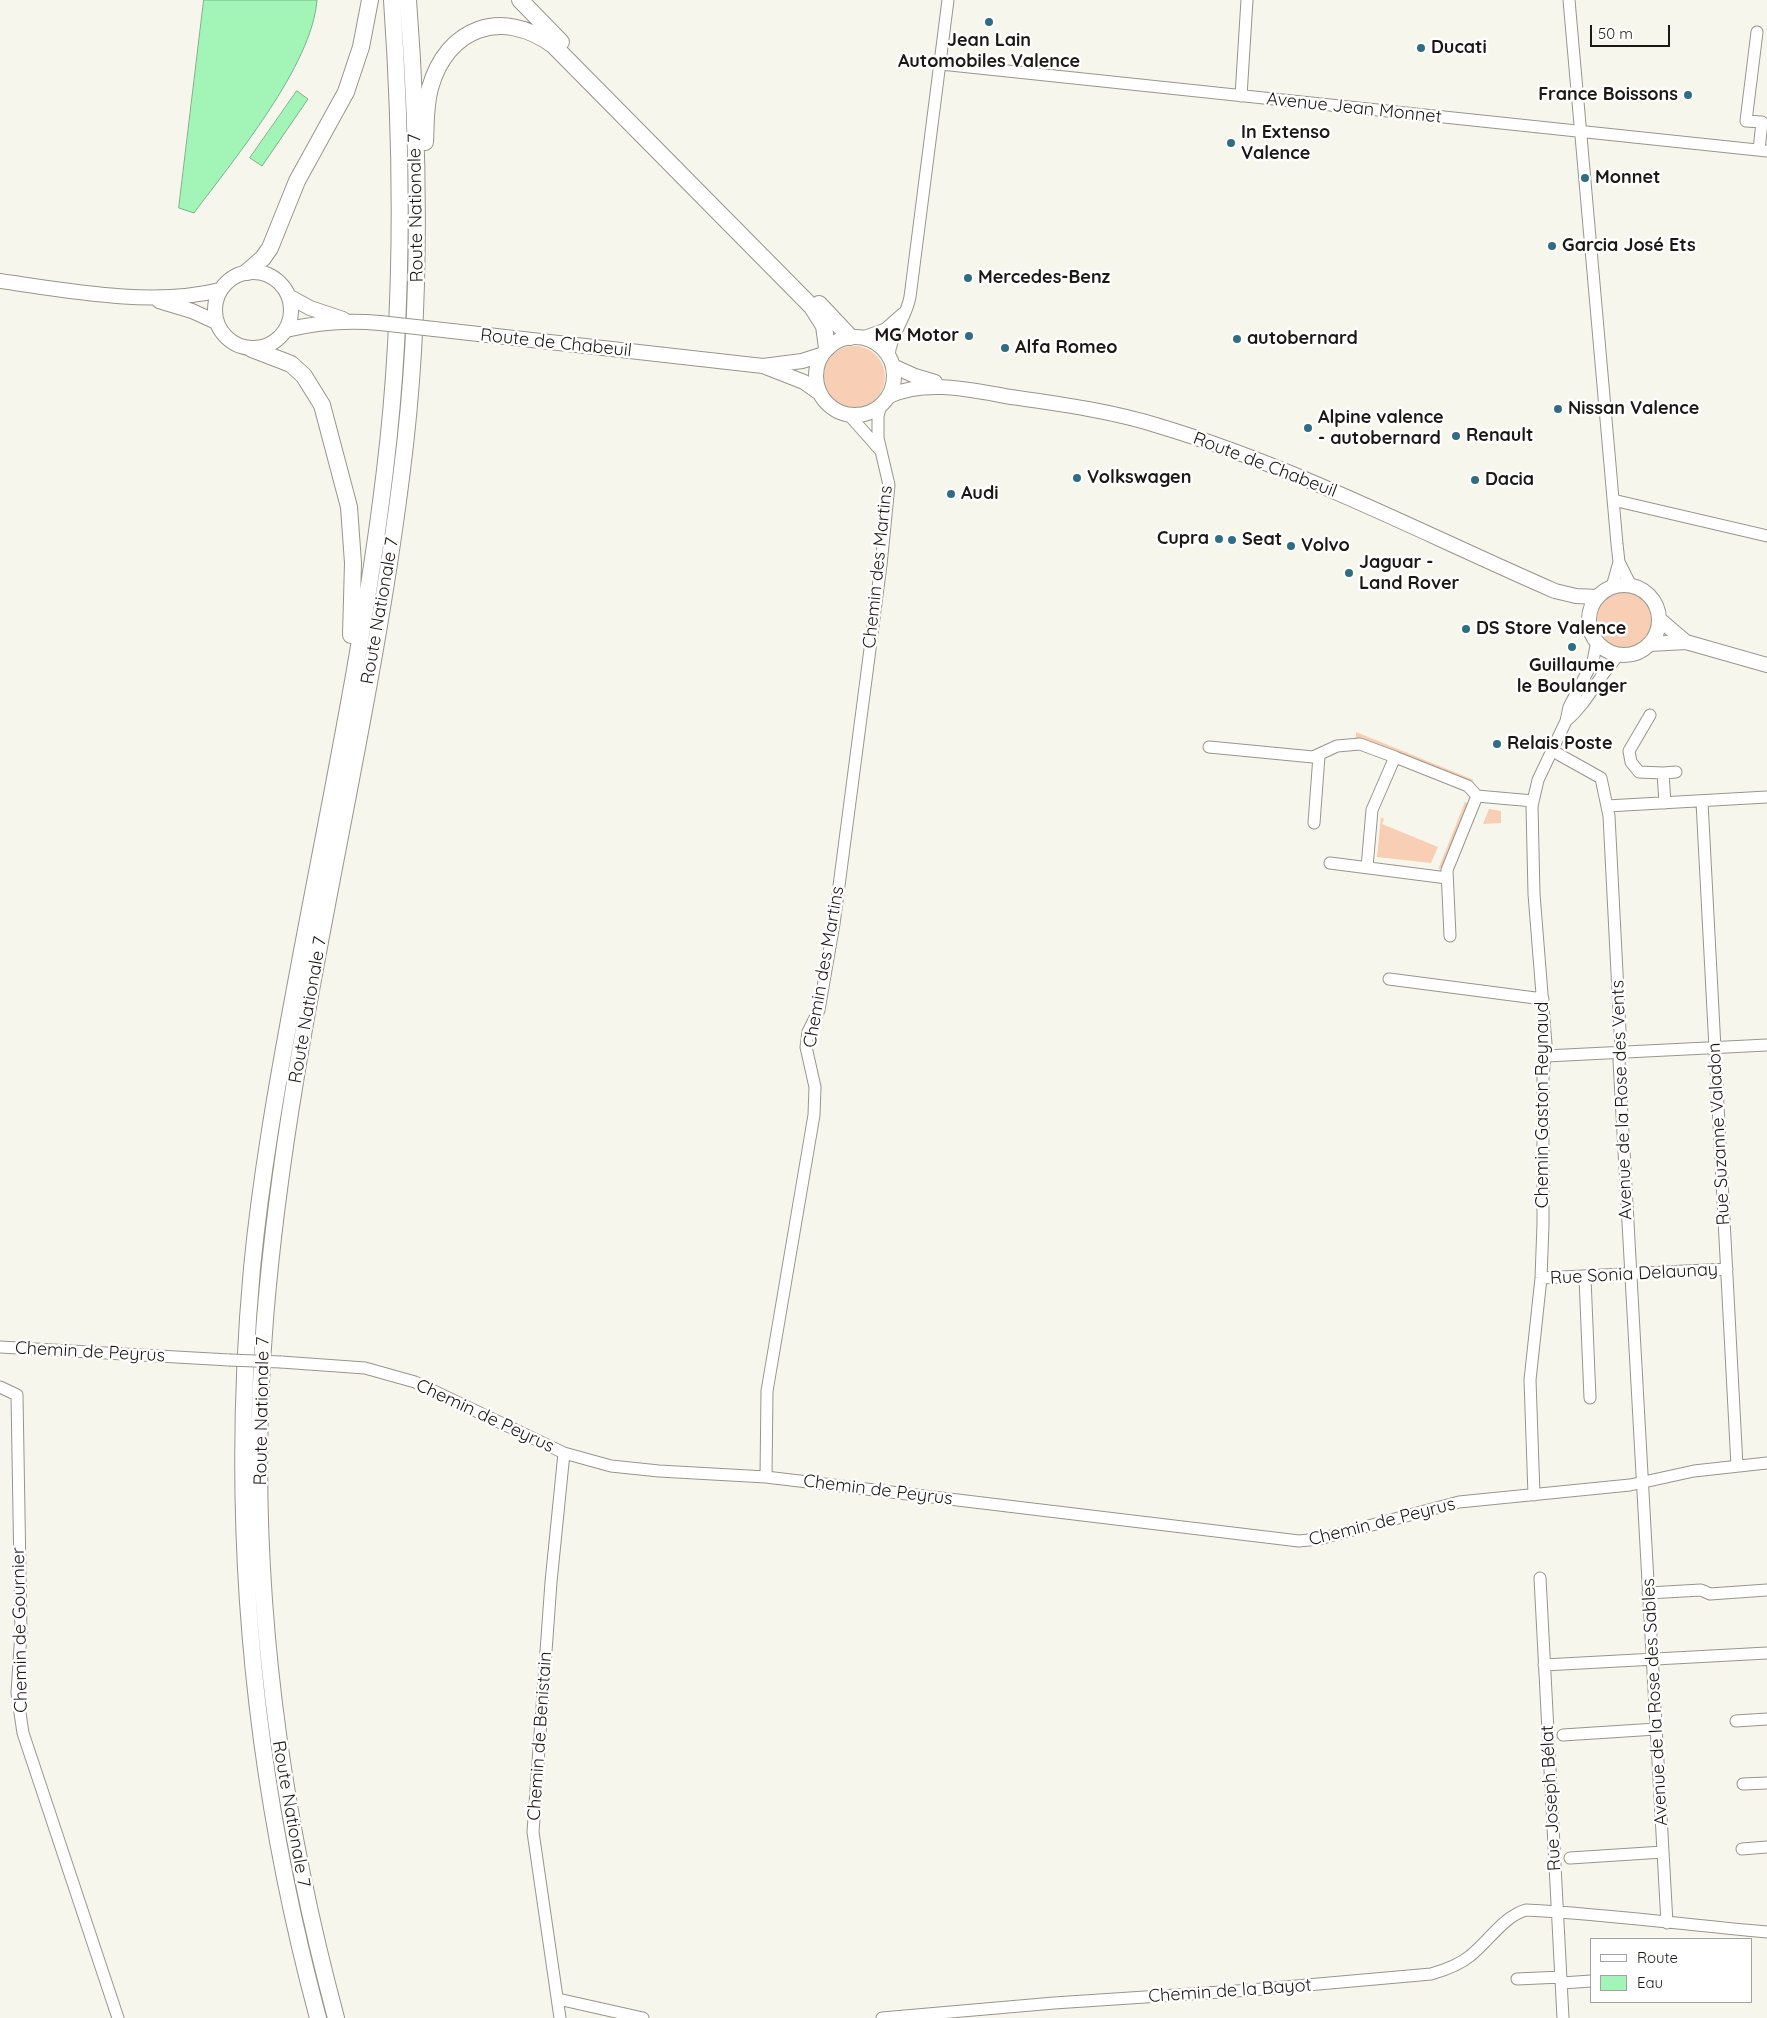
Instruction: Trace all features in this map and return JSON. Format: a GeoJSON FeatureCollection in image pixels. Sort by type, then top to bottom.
{"type":"FeatureCollection","features":[{"type":"Feature","properties":{"kind":"highway"},"geometry":{"type":"LineString","coordinates":[[247,272],[263,258],[270,248],[297,182],[346,92],[361,47],[370,0]]}},
{"type":"Feature","properties":{"kind":"highway","name":"Route Nationale 7"},"geometry":{"type":"LineString","coordinates":[[318,2018],[285,1883],[260,1730],[245,1565],[244,1395],[252,1265],[269,1135],[378,526],[391,417],[396,350],[401,203],[392,0]]}},
{"type":"Feature","properties":{"kind":"highway","name":"Route Nationale 7"},"geometry":{"type":"LineString","coordinates":[[336,2018],[302,1878],[286,1791],[271,1680],[262,1562],[260,1475],[264,1326],[277,1202],[290,1116],[382,603],[402,478],[409,411],[416,293],[416,160],[408,0]]}},
{"type":"Feature","properties":{"kind":"highway"},"geometry":{"type":"LineString","coordinates":[[520,0],[856,337]]}},
{"type":"Feature","properties":{"kind":"highway"},"geometry":{"type":"LineString","coordinates":[[416,160],[425,142],[430,88],[436,71],[449,50],[470,33],[485,27],[501,26],[526,29],[552,45],[812,307],[824,326],[824,351]]}},
{"type":"Feature","properties":{"kind":"highway"},"geometry":{"type":"LineString","coordinates":[[252,349],[282,359],[304,376],[317,394],[328,423],[343,483],[351,528],[353,584],[349,694]]}},
{"type":"Feature","properties":{"kind":"main road"},"geometry":{"type":"LineString","coordinates":[[0,281],[149,298],[192,310],[216,322],[230,341],[252,349],[271,344],[286,330],[292,314],[290,297],[286,289],[273,277],[256,272],[247,272],[227,281],[220,290],[215,305],[216,322]]}},
{"type":"Feature","properties":{"kind":"main road"},"geometry":{"type":"LineString","coordinates":[[149,298],[202,294],[220,290]]}},
{"type":"Feature","properties":{"kind":"main road"},"geometry":{"type":"LineString","coordinates":[[290,297],[310,308],[349,320]]}},
{"type":"Feature","properties":{"kind":"main road"},"geometry":{"type":"LineString","coordinates":[[286,330],[309,324],[349,320]]}},
{"type":"Feature","properties":{"kind":"main road","name":"Route de Chabeuil"},"geometry":{"type":"LineString","coordinates":[[349,320],[763,366]]}},
{"type":"Feature","properties":{"kind":"main road"},"geometry":{"type":"LineString","coordinates":[[763,366],[802,361],[824,351],[837,340],[856,337],[875,342],[891,362],[915,376],[960,389]]}},
{"type":"Feature","properties":{"kind":"main road"},"geometry":{"type":"LineString","coordinates":[[818,392],[815,379],[816,366],[824,351]]}},
{"type":"Feature","properties":{"kind":"main road"},"geometry":{"type":"LineString","coordinates":[[885,401],[893,386],[891,362]]}},
{"type":"Feature","properties":{"kind":"main road"},"geometry":{"type":"LineString","coordinates":[[763,366],[804,382],[818,392],[831,408],[850,416],[867,414],[902,390],[921,386],[960,389]]}},
{"type":"Feature","properties":{"kind":"main road","name":"Route de Chabeuil"},"geometry":{"type":"LineString","coordinates":[[960,389],[1074,407],[1157,425],[1228,448],[1367,506],[1555,591],[1576,596],[1598,597]]}},
{"type":"Feature","properties":{"kind":"main road"},"geometry":{"type":"LineString","coordinates":[[1631,586],[1638,588],[1651,598],[1658,612],[1658,628],[1649,644],[1640,650],[1620,654],[1603,648],[1592,634],[1589,618],[1598,597],[1612,587],[1631,586]]}},
{"type":"Feature","properties":{"kind":"main road","name":"Route de Chabeuil"},"geometry":{"type":"LineString","coordinates":[[1555,591],[1589,618]]}},
{"type":"Feature","properties":{"kind":"main road"},"geometry":{"type":"LineString","coordinates":[[1659,619],[1686,642]]}},
{"type":"Feature","properties":{"kind":"main road"},"geometry":{"type":"LineString","coordinates":[[1649,644],[1686,642],[1767,665]]}},
{"type":"Feature","properties":{"kind":"street"},"geometry":{"type":"LineString","coordinates":[[891,362],[890,347],[908,308],[948,0]]}},
{"type":"Feature","properties":{"kind":"street"},"geometry":{"type":"LineString","coordinates":[[1241,96],[1247,0]]}},
{"type":"Feature","properties":{"kind":"street"},"geometry":{"type":"LineString","coordinates":[[1569,0],[1619,562],[1631,586]]}},
{"type":"Feature","properties":{"kind":"street"},"geometry":{"type":"LineString","coordinates":[[1757,32],[1746,121],[1762,122],[1763,150]]}},
{"type":"Feature","properties":{"kind":"street","name":"Avenue Jean Monnet"},"geometry":{"type":"LineString","coordinates":[[941,64],[1763,150]]}},
{"type":"Feature","properties":{"kind":"street"},"geometry":{"type":"LineString","coordinates":[[856,337],[885,329],[908,308]]}},
{"type":"Feature","properties":{"kind":"street","name":"Chemin des Martins"},"geometry":{"type":"LineString","coordinates":[[766,1477],[767,1391],[814,1115],[815,1087],[806,1047],[808,1032],[819,1010],[834,924],[881,565],[889,484],[877,426],[885,401]]}},
{"type":"Feature","properties":{"kind":"street","name":"Chemin des Martins"},"geometry":{"type":"LineString","coordinates":[[850,416],[883,456]]}},
{"type":"Feature","properties":{"kind":"street"},"geometry":{"type":"LineString","coordinates":[[1613,500],[1767,536]]}},
{"type":"Feature","properties":{"kind":"street"},"geometry":{"type":"LineString","coordinates":[[1612,587],[1619,562]]}},
{"type":"Feature","properties":{"kind":"street","name":"Chemin Gaston Reynaud"},"geometry":{"type":"LineString","coordinates":[[1534,1495],[1530,1380],[1541,1278],[1543,1078],[1546,1056],[1534,894],[1533,801],[1538,780],[1566,721],[1569,707],[1593,661],[1597,641]]}},
{"type":"Feature","properties":{"kind":"street","name":"Chemin Gaston Reynaud"},"geometry":{"type":"LineString","coordinates":[[1566,721],[1577,712],[1601,674],[1620,654]]}},
{"type":"Feature","properties":{"kind":"street"},"geometry":{"type":"LineString","coordinates":[[1650,715],[1629,751],[1629,756],[1639,772],[1676,772]]}},
{"type":"Feature","properties":{"kind":"street"},"geometry":{"type":"LineString","coordinates":[[1209,747],[1319,756],[1338,746],[1360,744],[1395,756],[1468,786],[1477,796],[1533,801]]}},
{"type":"Feature","properties":{"kind":"street","name":"Avenue de la Rose des Vents"},"geometry":{"type":"LineString","coordinates":[[1551,750],[1598,775],[1603,784],[1607,806],[1621,1051],[1619,1061],[1641,1482]]}},
{"type":"Feature","properties":{"kind":"street"},"geometry":{"type":"LineString","coordinates":[[1314,824],[1319,756]]}},
{"type":"Feature","properties":{"kind":"street"},"geometry":{"type":"LineString","coordinates":[[1367,867],[1372,810],[1395,756]]}},
{"type":"Feature","properties":{"kind":"street"},"geometry":{"type":"LineString","coordinates":[[1663,773],[1665,803]]}},
{"type":"Feature","properties":{"kind":"street"},"geometry":{"type":"LineString","coordinates":[[1450,936],[1447,870],[1477,796]]}},
{"type":"Feature","properties":{"kind":"street"},"geometry":{"type":"LineString","coordinates":[[1607,806],[1767,797]]}},
{"type":"Feature","properties":{"kind":"street","name":"Rue Suzanne Valadon"},"geometry":{"type":"LineString","coordinates":[[1702,802],[1737,1466]]}},
{"type":"Feature","properties":{"kind":"street"},"geometry":{"type":"LineString","coordinates":[[1330,863],[1447,878]]}},
{"type":"Feature","properties":{"kind":"street"},"geometry":{"type":"LineString","coordinates":[[1389,979],[1543,999]]}},
{"type":"Feature","properties":{"kind":"street"},"geometry":{"type":"LineString","coordinates":[[1546,1056],[1767,1045]]}},
{"type":"Feature","properties":{"kind":"street","name":"Rue Sonia Delaunay"},"geometry":{"type":"LineString","coordinates":[[1541,1278],[1630,1276],[1727,1269]]}},
{"type":"Feature","properties":{"kind":"street"},"geometry":{"type":"LineString","coordinates":[[1586,1278],[1590,1398]]}},
{"type":"Feature","properties":{"kind":"street","name":"Chemin de Peyrus"},"geometry":{"type":"LineString","coordinates":[[0,1347],[365,1368],[415,1382],[564,1453],[610,1466],[659,1472],[766,1477],[1298,1541],[1320,1539],[1459,1502],[1641,1482],[1737,1466],[1767,1463]]}},
{"type":"Feature","properties":{"kind":"street","name":"Chemin de Gournier"},"geometry":{"type":"LineString","coordinates":[[0,1387],[17,1395],[21,1632],[17,1693],[23,1733],[118,2018]]}},
{"type":"Feature","properties":{"kind":"street","name":"Chemin de Benistain"},"geometry":{"type":"LineString","coordinates":[[560,2018],[533,1832],[551,1582],[564,1453]]}},
{"type":"Feature","properties":{"kind":"street","name":"Avenue de la Rose des Sables"},"geometry":{"type":"LineString","coordinates":[[1641,1482],[1667,1923]]}},
{"type":"Feature","properties":{"kind":"street","name":"Rue Joseph Bélat"},"geometry":{"type":"LineString","coordinates":[[1540,1578],[1563,2018]]}},
{"type":"Feature","properties":{"kind":"street"},"geometry":{"type":"LineString","coordinates":[[1648,1593],[1701,1590],[1710,1594],[1767,1590]]}},
{"type":"Feature","properties":{"kind":"street"},"geometry":{"type":"LineString","coordinates":[[1544,1665],[1767,1653]]}},
{"type":"Feature","properties":{"kind":"street"},"geometry":{"type":"LineString","coordinates":[[1736,1721],[1767,1719]]}},
{"type":"Feature","properties":{"kind":"street"},"geometry":{"type":"LineString","coordinates":[[1562,1736],[1656,1729]]}},
{"type":"Feature","properties":{"kind":"street"},"geometry":{"type":"LineString","coordinates":[[1743,1784],[1767,1783]]}},
{"type":"Feature","properties":{"kind":"street"},"geometry":{"type":"LineString","coordinates":[[1742,1849],[1767,1848]]}},
{"type":"Feature","properties":{"kind":"street"},"geometry":{"type":"LineString","coordinates":[[1570,1858],[1663,1852]]}},
{"type":"Feature","properties":{"kind":"street","name":"Chemin de la Bayot"},"geometry":{"type":"LineString","coordinates":[[882,2018],[1064,2002],[1251,1990],[1431,1974],[1451,1968],[1468,1957],[1519,1912],[1526,1910],[1637,1918],[1667,1923],[1767,1932]]}},
{"type":"Feature","properties":{"kind":"street"},"geometry":{"type":"LineString","coordinates":[[1517,1979],[1590,1981]]}},
{"type":"Feature","properties":{"kind":"street"},"geometry":{"type":"LineString","coordinates":[[558,1999],[643,2018]]}},
{"type":"Feature","properties":{"kind":"shaded area"},"geometry":{"type":"Polygon","coordinates":[[[854,346],[866,348],[876,355],[883,365],[885,377],[883,389],[876,399],[866,406],[854,408],[842,406],[832,399],[825,389],[823,377],[825,365],[832,355],[842,348],[854,346]]]}},
{"type":"Feature","properties":{"kind":"shaded area"},"geometry":{"type":"Polygon","coordinates":[[[1625,592],[1636,594],[1645,600],[1651,609],[1653,620],[1651,631],[1645,640],[1636,646],[1625,648],[1614,646],[1605,640],[1599,631],[1597,620],[1599,609],[1605,600],[1614,594],[1625,592]]]}},
{"type":"Feature","properties":{"kind":"shaded area"},"geometry":{"type":"Polygon","coordinates":[[[1356,732],[1474,780],[1470,782],[1374,743],[1356,739],[1356,732]]]}},
{"type":"Feature","properties":{"kind":"shaded area"},"geometry":{"type":"Polygon","coordinates":[[[1465,802],[1469,804],[1443,866],[1438,870],[1465,802]]]}},
{"type":"Feature","properties":{"kind":"shaded area"},"geometry":{"type":"Polygon","coordinates":[[[1489,809],[1501,811],[1501,823],[1483,824],[1489,809]]]}},
{"type":"Feature","properties":{"kind":"shaded area"},"geometry":{"type":"Polygon","coordinates":[[[1381,817],[1384,819],[1382,824],[1438,847],[1431,863],[1377,857],[1381,817]]]}},
{"type":"Feature","properties":{"kind":"water"},"geometry":{"type":"Polygon","coordinates":[[[204,0],[317,0],[312,26],[301,54],[286,82],[269,111],[194,213],[179,208],[204,0]]]}},
{"type":"Feature","properties":{"kind":"water"},"geometry":{"type":"Polygon","coordinates":[[[297,91],[308,99],[262,166],[250,158],[297,91]]]}},
{"type":"Feature","properties":{"kind":"place","name":"Jean Lain Automobiles Valence"},"geometry":{"type":"Point","coordinates":[989,22]}},
{"type":"Feature","properties":{"kind":"place","name":"Ducati"},"geometry":{"type":"Point","coordinates":[1421,48]}},
{"type":"Feature","properties":{"kind":"place","name":"France Boissons"},"geometry":{"type":"Point","coordinates":[1688,95]}},
{"type":"Feature","properties":{"kind":"place","name":"In Extenso Valence"},"geometry":{"type":"Point","coordinates":[1231,143]}},
{"type":"Feature","properties":{"kind":"place","name":"Monnet"},"geometry":{"type":"Point","coordinates":[1585,178]}},
{"type":"Feature","properties":{"kind":"place","name":"Garcia José Ets"},"geometry":{"type":"Point","coordinates":[1552,246]}},
{"type":"Feature","properties":{"kind":"place","name":"Mercedes-Benz"},"geometry":{"type":"Point","coordinates":[968,278]}},
{"type":"Feature","properties":{"kind":"place","name":"MG Motor"},"geometry":{"type":"Point","coordinates":[969,336]}},
{"type":"Feature","properties":{"kind":"place","name":"autobernard"},"geometry":{"type":"Point","coordinates":[1237,339]}},
{"type":"Feature","properties":{"kind":"place","name":"Alfa Romeo"},"geometry":{"type":"Point","coordinates":[1005,348]}},
{"type":"Feature","properties":{"kind":"place","name":"Nissan Valence"},"geometry":{"type":"Point","coordinates":[1558,409]}},
{"type":"Feature","properties":{"kind":"place","name":"Alpine valence - autobernard"},"geometry":{"type":"Point","coordinates":[1308,428]}},
{"type":"Feature","properties":{"kind":"place","name":"Renault"},"geometry":{"type":"Point","coordinates":[1456,436]}},
{"type":"Feature","properties":{"kind":"place","name":"Volkswagen"},"geometry":{"type":"Point","coordinates":[1077,478]}},
{"type":"Feature","properties":{"kind":"place","name":"Dacia"},"geometry":{"type":"Point","coordinates":[1475,480]}},
{"type":"Feature","properties":{"kind":"place","name":"Audi"},"geometry":{"type":"Point","coordinates":[951,494]}},
{"type":"Feature","properties":{"kind":"place","name":"Cupra"},"geometry":{"type":"Point","coordinates":[1219,539]}},
{"type":"Feature","properties":{"kind":"place","name":"Seat"},"geometry":{"type":"Point","coordinates":[1232,540]}},
{"type":"Feature","properties":{"kind":"place","name":"Volvo"},"geometry":{"type":"Point","coordinates":[1291,546]}},
{"type":"Feature","properties":{"kind":"place","name":"Jaguar - Land Rover"},"geometry":{"type":"Point","coordinates":[1349,573]}},
{"type":"Feature","properties":{"kind":"place","name":"DS Store Valence"},"geometry":{"type":"Point","coordinates":[1466,629]}},
{"type":"Feature","properties":{"kind":"place","name":"Guillaume le Boulanger"},"geometry":{"type":"Point","coordinates":[1572,647]}},
{"type":"Feature","properties":{"kind":"place","name":"Relais Poste"},"geometry":{"type":"Point","coordinates":[1497,744]}}]}
